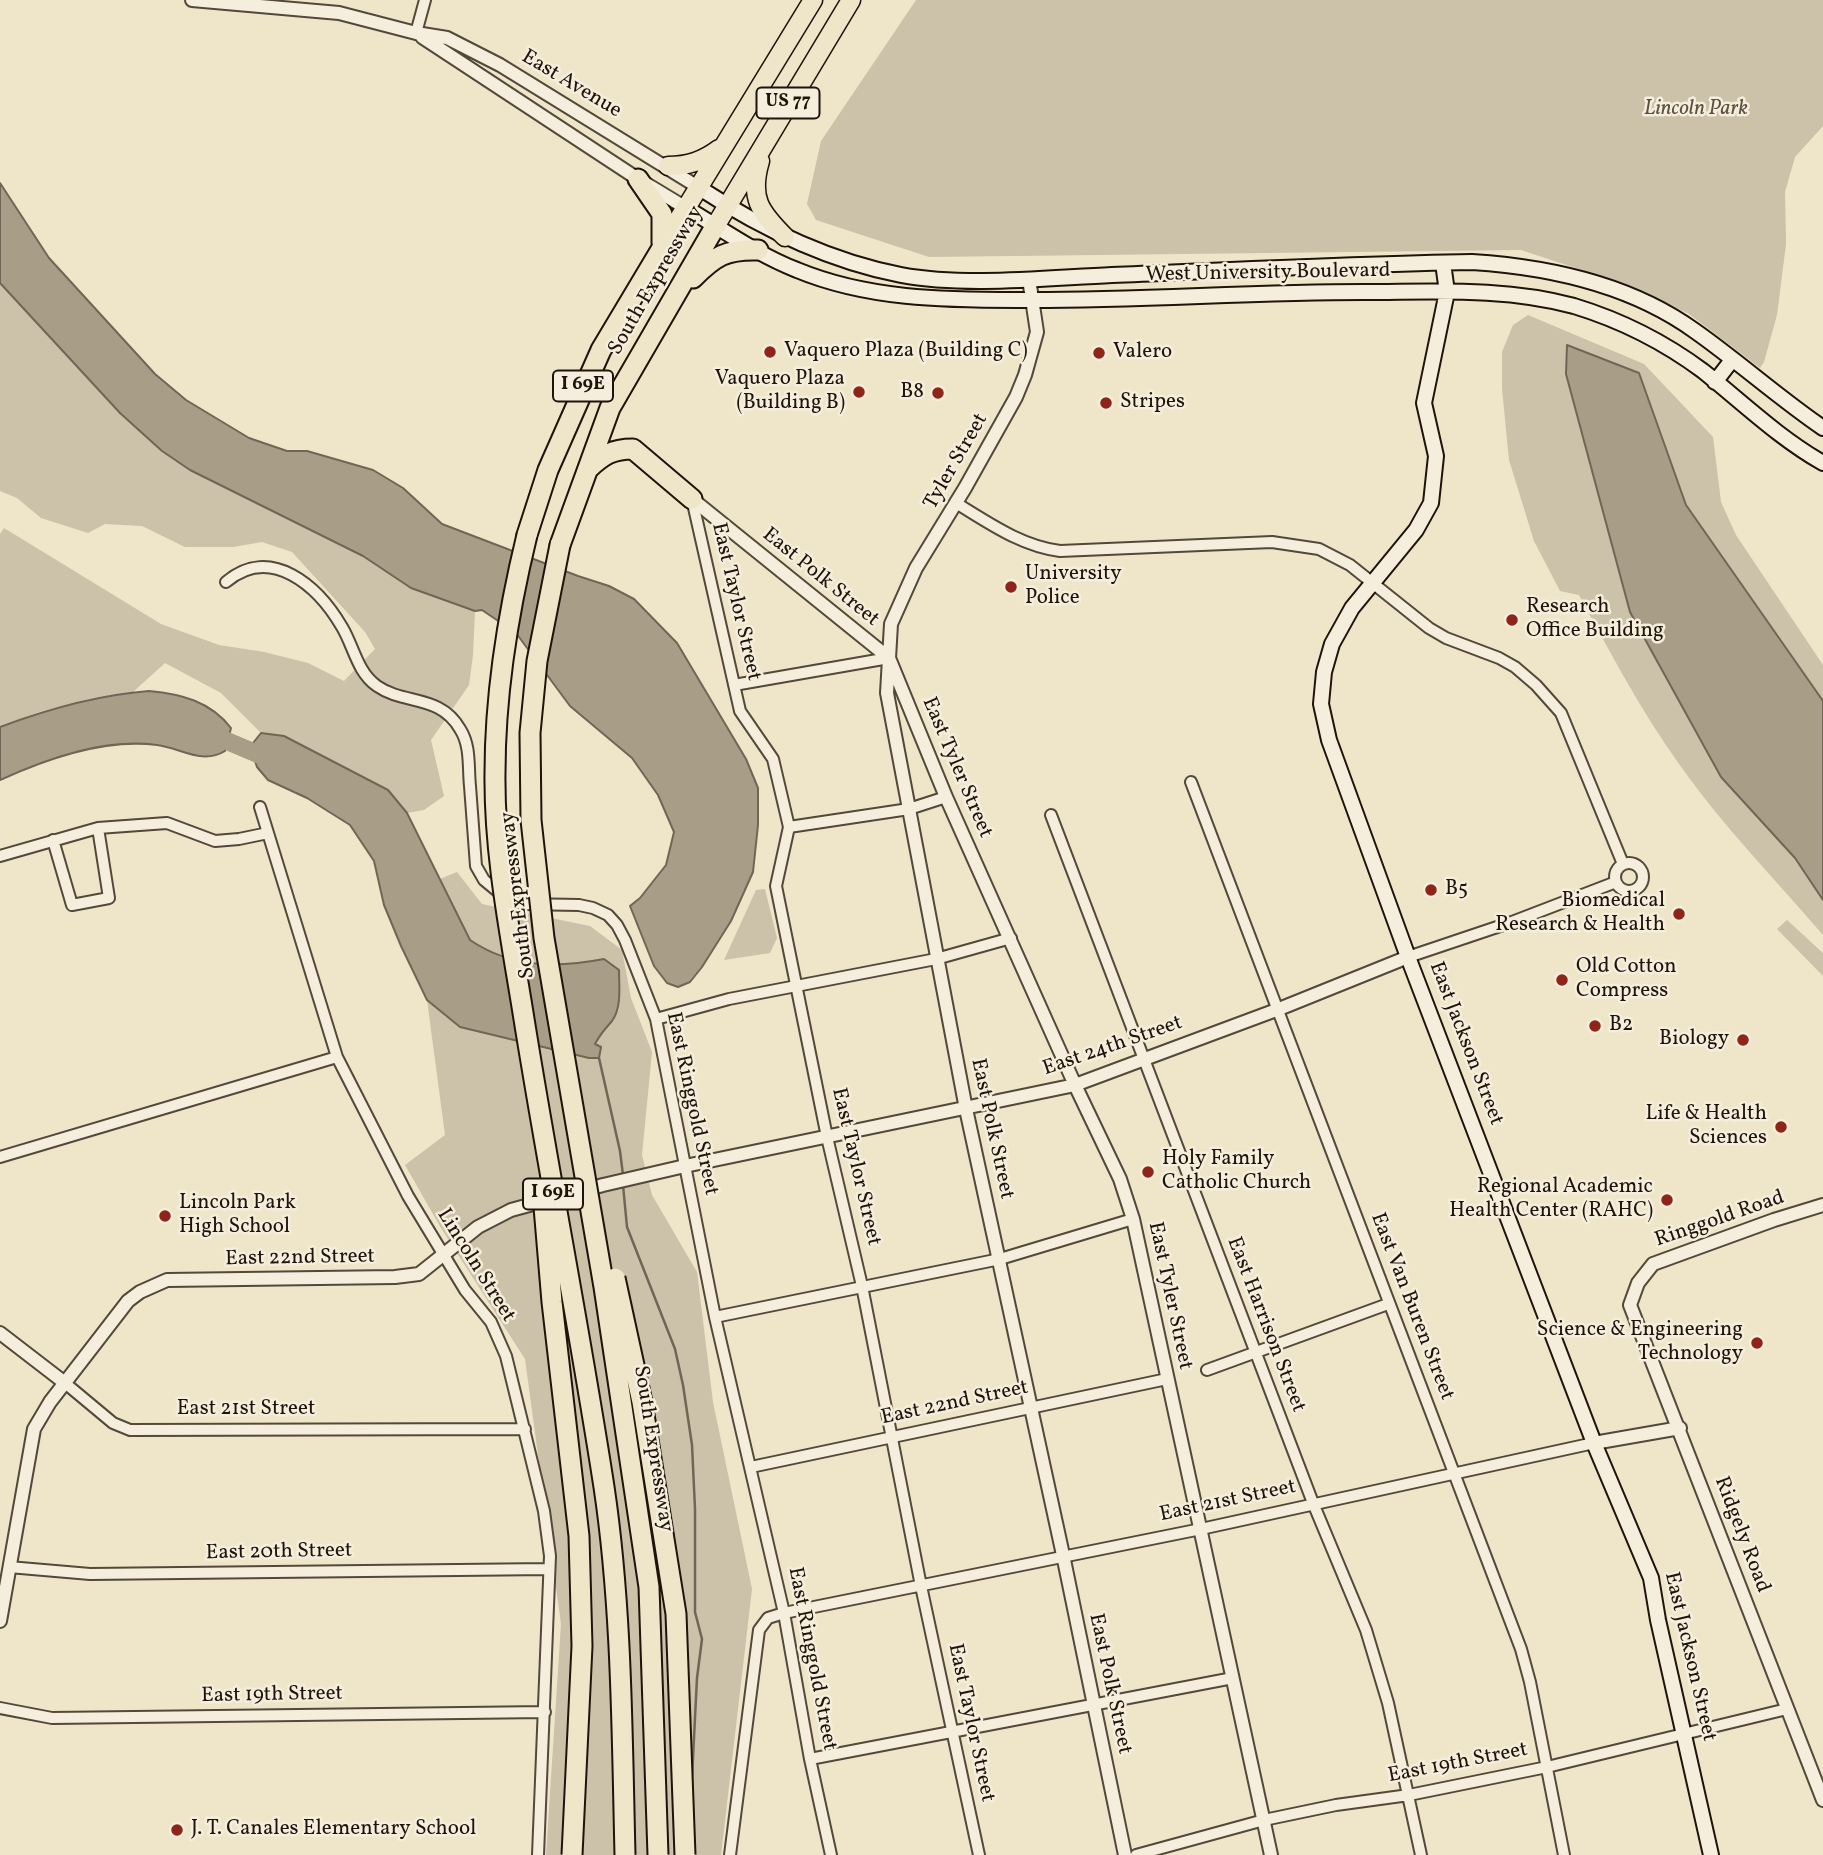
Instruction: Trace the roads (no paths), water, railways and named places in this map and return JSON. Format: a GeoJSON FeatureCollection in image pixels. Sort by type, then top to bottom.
{"type":"FeatureCollection","features":[{"type":"Feature","properties":{"kind":"highway","name":"South Expressway"},"geometry":{"type":"LineString","coordinates":[[625,1855],[614,1585],[604,1490],[534,1084],[500,867],[495,774],[503,650],[527,535],[548,470],[584,384],[621,313],[813,0]]}},
{"type":"Feature","properties":{"kind":"highway","name":"South Expressway"},"geometry":{"type":"LineString","coordinates":[[658,1855],[647,1573],[605,1292],[538,897],[530,774],[537,661],[560,545],[611,408],[672,299],[851,0]]}},
{"type":"Feature","properties":{"kind":"highway"},"geometry":{"type":"LineString","coordinates":[[772,130],[759,164],[755,196],[759,208],[785,237]]}},
{"type":"Feature","properties":{"kind":"highway"},"geometry":{"type":"LineString","coordinates":[[668,166],[685,166],[709,157],[722,147]]}},
{"type":"Feature","properties":{"kind":"highway"},"geometry":{"type":"LineString","coordinates":[[638,179],[662,214],[664,233],[661,248]]}},
{"type":"Feature","properties":{"kind":"highway"},"geometry":{"type":"LineString","coordinates":[[672,299],[712,260],[726,253],[758,250]]}},
{"type":"Feature","properties":{"kind":"highway"},"geometry":{"type":"LineString","coordinates":[[585,472],[605,453],[618,449],[633,449],[692,499]]}},
{"type":"Feature","properties":{"kind":"highway"},"geometry":{"type":"LineString","coordinates":[[563,1044],[642,1402],[672,1587],[676,1614],[685,1855]]}},
{"type":"Feature","properties":{"kind":"highway"},"geometry":{"type":"LineString","coordinates":[[534,1084],[552,1303],[579,1536],[582,1646],[572,1855]]}},
{"type":"Feature","properties":{"kind":"main road","name":"West University Boulevard"},"geometry":{"type":"LineString","coordinates":[[698,187],[785,237],[873,268],[932,279],[1029,279],[1444,263],[1521,265],[1555,271],[1596,283],[1661,310],[1694,330],[1823,429]]}},
{"type":"Feature","properties":{"kind":"main road","name":"West University Boulevard"},"geometry":{"type":"LineString","coordinates":[[686,208],[796,270],[838,284],[931,300],[1093,300],[1277,292],[1501,293],[1543,299],[1606,317],[1669,348],[1774,431],[1823,463]]}},
{"type":"Feature","properties":{"kind":"main road","name":"East Jackson Street"},"geometry":{"type":"LineString","coordinates":[[1444,263],[1447,292],[1424,403],[1436,456],[1431,503],[1416,530],[1352,608],[1332,643],[1324,672],[1321,704],[1329,740],[1408,957],[1594,1443],[1651,1578],[1658,1620],[1712,1855]]}},
{"type":"Feature","properties":{"kind":"main road"},"geometry":{"type":"LineString","coordinates":[[1715,382],[1732,360]]}},
{"type":"Feature","properties":{"kind":"street","name":"East Avenue"},"geometry":{"type":"LineString","coordinates":[[192,0],[339,13],[416,33],[447,38],[500,65],[668,166],[698,187]]}},
{"type":"Feature","properties":{"kind":"street"},"geometry":{"type":"LineString","coordinates":[[416,33],[425,0]]}},
{"type":"Feature","properties":{"kind":"street","name":"East Avenue"},"geometry":{"type":"LineString","coordinates":[[416,33],[686,208]]}},
{"type":"Feature","properties":{"kind":"street","name":"Tyler Street"},"geometry":{"type":"LineString","coordinates":[[889,658],[891,624],[916,568],[1016,397],[1025,375],[1037,332],[1029,279]]}},
{"type":"Feature","properties":{"kind":"street","name":"East Polk Street"},"geometry":{"type":"LineString","coordinates":[[692,499],[889,658],[887,693],[936,959],[1125,1855]]}},
{"type":"Feature","properties":{"kind":"street","name":"East Taylor Street"},"geometry":{"type":"LineString","coordinates":[[692,499],[740,711],[773,759],[789,827],[776,886],[827,1138],[862,1286],[921,1587],[979,1855]]}},
{"type":"Feature","properties":{"kind":"street"},"geometry":{"type":"LineString","coordinates":[[956,503],[1009,535],[1045,549],[1060,551],[1272,542],[1320,549],[1350,565],[1446,638],[1499,658],[1515,667],[1536,685],[1561,713],[1623,864]]}},
{"type":"Feature","properties":{"kind":"street","name":"East Ringgold Street"},"geometry":{"type":"LineString","coordinates":[[226,582],[247,568],[259,566],[284,570],[323,601],[336,618],[368,678],[389,692],[423,701],[442,710],[460,729],[469,754],[477,866],[484,880],[507,899],[522,904],[579,905],[593,908],[608,915],[625,940],[656,1019],[715,1317],[784,1612],[810,1759],[831,1855]]}},
{"type":"Feature","properties":{"kind":"street"},"geometry":{"type":"LineString","coordinates":[[734,685],[889,658]]}},
{"type":"Feature","properties":{"kind":"street","name":"East Tyler Street"},"geometry":{"type":"LineString","coordinates":[[889,658],[946,797],[1075,1085],[1121,1179],[1133,1219],[1271,1855]]}},
{"type":"Feature","properties":{"kind":"street","name":"East Van Buren Street"},"geometry":{"type":"LineString","coordinates":[[1191,782],[1521,1650],[1564,1855]]}},
{"type":"Feature","properties":{"kind":"street"},"geometry":{"type":"LineString","coordinates":[[789,827],[909,809],[946,797]]}},
{"type":"Feature","properties":{"kind":"street","name":"Lincoln Street"},"geometry":{"type":"LineString","coordinates":[[260,807],[337,1057],[408,1196],[465,1290],[491,1322],[506,1356],[544,1511],[549,1569],[538,1855]]}},
{"type":"Feature","properties":{"kind":"street","name":"East Harrison Street"},"geometry":{"type":"LineString","coordinates":[[1051,815],[1313,1503],[1366,1630],[1388,1703],[1421,1855]]}},
{"type":"Feature","properties":{"kind":"street"},"geometry":{"type":"LineString","coordinates":[[0,856],[98,828],[167,823],[215,841],[268,833]]}},
{"type":"Feature","properties":{"kind":"street"},"geometry":{"type":"LineString","coordinates":[[53,840],[72,905],[109,898],[98,828]]}},
{"type":"Feature","properties":{"kind":"street"},"geometry":{"type":"LineString","coordinates":[[1623,864],[1636,864],[1642,871],[1643,879],[1639,887],[1630,891],[1622,889],[1616,882],[1616,872],[1623,864]]}},
{"type":"Feature","properties":{"kind":"street","name":"East 24th Street"},"geometry":{"type":"LineString","coordinates":[[603,1185],[1075,1085],[1279,1009],[1408,957],[1512,922],[1616,882]]}},
{"type":"Feature","properties":{"kind":"street"},"geometry":{"type":"LineString","coordinates":[[656,1019],[729,999],[936,959],[1011,938]]}},
{"type":"Feature","properties":{"kind":"street"},"geometry":{"type":"LineString","coordinates":[[0,1157],[337,1057]]}},
{"type":"Feature","properties":{"kind":"street","name":"East 22nd Street"},"geometry":{"type":"LineString","coordinates":[[65,1383],[128,1301],[167,1280],[395,1278],[419,1275],[478,1227],[510,1210],[603,1185]]}},
{"type":"Feature","properties":{"kind":"street","name":"Ringgold Road"},"geometry":{"type":"LineString","coordinates":[[1638,1283],[1653,1264],[1823,1205]]}},
{"type":"Feature","properties":{"kind":"street"},"geometry":{"type":"LineString","coordinates":[[715,1317],[1000,1259],[1133,1219]]}},
{"type":"Feature","properties":{"kind":"street","name":"Ridgely Road"},"geometry":{"type":"LineString","coordinates":[[1638,1283],[1630,1304],[1823,1800]]}},
{"type":"Feature","properties":{"kind":"street"},"geometry":{"type":"LineString","coordinates":[[1207,1370],[1388,1304]]}},
{"type":"Feature","properties":{"kind":"street","name":"East 21st Street"},"geometry":{"type":"LineString","coordinates":[[0,1333],[113,1423],[130,1430],[525,1429]]}},
{"type":"Feature","properties":{"kind":"street","name":"East 22nd Street"},"geometry":{"type":"LineString","coordinates":[[751,1467],[1167,1379]]}},
{"type":"Feature","properties":{"kind":"street"},"geometry":{"type":"LineString","coordinates":[[0,1621],[34,1429],[65,1383]]}},
{"type":"Feature","properties":{"kind":"street","name":"East 21st Street"},"geometry":{"type":"LineString","coordinates":[[784,1612],[921,1587],[1594,1443],[1680,1428]]}},
{"type":"Feature","properties":{"kind":"street","name":"East 20th Street"},"geometry":{"type":"LineString","coordinates":[[9,1567],[90,1574],[549,1569]]}},
{"type":"Feature","properties":{"kind":"street"},"geometry":{"type":"LineString","coordinates":[[730,1855],[759,1630],[768,1618],[784,1612]]}},
{"type":"Feature","properties":{"kind":"street"},"geometry":{"type":"LineString","coordinates":[[810,1759],[1233,1678]]}},
{"type":"Feature","properties":{"kind":"street","name":"East 19th Street"},"geometry":{"type":"LineString","coordinates":[[0,1708],[52,1718],[545,1712]]}},
{"type":"Feature","properties":{"kind":"street","name":"East 19th Street"},"geometry":{"type":"LineString","coordinates":[[1136,1855],[1264,1820],[1336,1805],[1409,1795],[1547,1767],[1787,1709]]}},
{"type":"Feature","properties":{"kind":"waterway"},"geometry":{"type":"LineString","coordinates":[[208,733],[272,760]]}},
{"type":"Feature","properties":{"kind":"waterway"},"geometry":{"type":"LineString","coordinates":[[599,1058],[623,1175]]}},
{"type":"Feature","properties":{"kind":"waterway"},"geometry":{"type":"LineString","coordinates":[[623,1185],[627,1227],[675,1349],[692,1445],[695,1612],[702,1639],[697,1678],[692,1778]]}},
{"type":"Feature","properties":{"kind":"place","name":"Vaquero Plaza (Building C)"},"geometry":{"type":"Point","coordinates":[770,352]}},
{"type":"Feature","properties":{"kind":"place","name":"Valero"},"geometry":{"type":"Point","coordinates":[1099,353]}},
{"type":"Feature","properties":{"kind":"place","name":"Vaquero Plaza (Building B)"},"geometry":{"type":"Point","coordinates":[859,392]}},
{"type":"Feature","properties":{"kind":"place","name":"B8"},"geometry":{"type":"Point","coordinates":[938,393]}},
{"type":"Feature","properties":{"kind":"place","name":"Stripes"},"geometry":{"type":"Point","coordinates":[1106,403]}},
{"type":"Feature","properties":{"kind":"place","name":"University Police"},"geometry":{"type":"Point","coordinates":[1011,587]}},
{"type":"Feature","properties":{"kind":"place","name":"Research Office Building"},"geometry":{"type":"Point","coordinates":[1512,620]}},
{"type":"Feature","properties":{"kind":"place","name":"B5"},"geometry":{"type":"Point","coordinates":[1431,890]}},
{"type":"Feature","properties":{"kind":"place","name":"Biomedical Research & Health"},"geometry":{"type":"Point","coordinates":[1679,914]}},
{"type":"Feature","properties":{"kind":"place","name":"Old Cotton Compress"},"geometry":{"type":"Point","coordinates":[1562,980]}},
{"type":"Feature","properties":{"kind":"place","name":"B2"},"geometry":{"type":"Point","coordinates":[1595,1026]}},
{"type":"Feature","properties":{"kind":"place","name":"Biology"},"geometry":{"type":"Point","coordinates":[1743,1040]}},
{"type":"Feature","properties":{"kind":"place","name":"Life & Health Sciences"},"geometry":{"type":"Point","coordinates":[1781,1127]}},
{"type":"Feature","properties":{"kind":"place","name":"Holy Family Catholic Church"},"geometry":{"type":"Point","coordinates":[1148,1172]}},
{"type":"Feature","properties":{"kind":"place","name":"Regional Academic Health Center (RAHC)"},"geometry":{"type":"Point","coordinates":[1667,1200]}},
{"type":"Feature","properties":{"kind":"place","name":"Lincoln Park High School"},"geometry":{"type":"Point","coordinates":[165,1216]}},
{"type":"Feature","properties":{"kind":"place","name":"Science & Engineering Technology"},"geometry":{"type":"Point","coordinates":[1757,1343]}},
{"type":"Feature","properties":{"kind":"place","name":"J. T. Canales Elementary School"},"geometry":{"type":"Point","coordinates":[177,1830]}},
{"type":"Feature","properties":{"kind":"park label","name":"Lincoln Park"},"geometry":{"type":"Point","coordinates":[1696,110]}}]}
